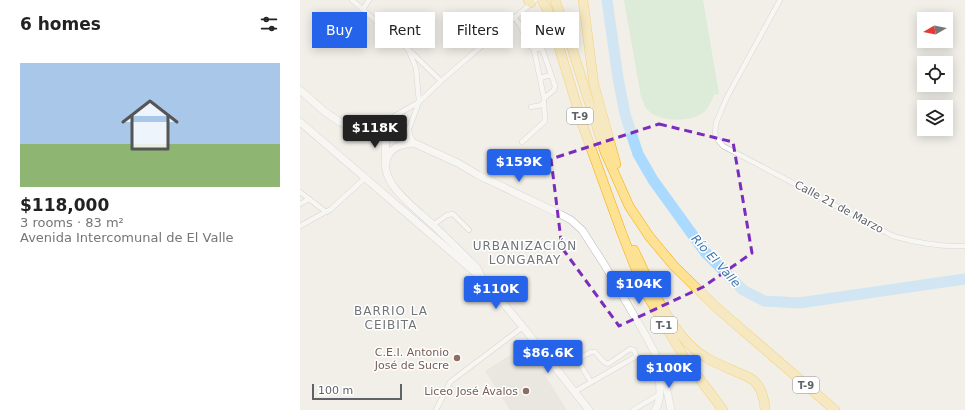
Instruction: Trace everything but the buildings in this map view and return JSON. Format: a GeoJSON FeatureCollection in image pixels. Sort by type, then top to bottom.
{"type":"FeatureCollection","features":[{"type":"Feature","properties":{"kind":"highway","name":"T-9"},"geometry":{"type":"LineString","coordinates":[[555,0],[605,152],[629,206],[649,236],[674,266],[718,308],[835,410]]}},
{"type":"Feature","properties":{"kind":"highway"},"geometry":{"type":"LineString","coordinates":[[583,0],[594,85],[623,193]]}},
{"type":"Feature","properties":{"kind":"highway","name":"T-9"},"geometry":{"type":"LineString","coordinates":[[534,1],[548,11],[583,126],[621,231]]}},
{"type":"Feature","properties":{"kind":"highway"},"geometry":{"type":"LineString","coordinates":[[621,231],[629,239],[649,282],[672,325],[689,345],[704,357],[753,380],[760,390],[765,404],[765,410]]}},
{"type":"Feature","properties":{"kind":"highway","name":"T-1"},"geometry":{"type":"LineString","coordinates":[[621,231],[644,290],[686,362],[723,410]]}},
{"type":"Feature","properties":{"kind":"main road"},"geometry":{"type":"LineString","coordinates":[[300,90],[325,112],[340,122],[354,128],[397,136],[414,143],[458,163],[478,175],[571,220],[582,230],[633,313],[658,359],[664,376],[671,410]]}},
{"type":"Feature","properties":{"kind":"main road"},"geometry":{"type":"LineString","coordinates":[[300,122],[484,280]]}},
{"type":"Feature","properties":{"kind":"main road"},"geometry":{"type":"LineString","coordinates":[[386,135],[384,149],[386,174],[395,189],[477,268],[484,280],[589,410]]}},
{"type":"Feature","properties":{"kind":"main road"},"geometry":{"type":"LineString","coordinates":[[385,164],[390,153],[395,148],[402,144],[414,143]]}},
{"type":"Feature","properties":{"kind":"main road"},"geometry":{"type":"LineString","coordinates":[[655,410],[660,394],[658,359]]}},
{"type":"Feature","properties":{"kind":"street"},"geometry":{"type":"LineString","coordinates":[[352,0],[409,50],[441,81]]}},
{"type":"Feature","properties":{"kind":"street"},"geometry":{"type":"LineString","coordinates":[[363,9],[369,0]]}},
{"type":"Feature","properties":{"kind":"street","name":"Calle 21 de Marzo"},"geometry":{"type":"LineString","coordinates":[[780,0],[727,97],[716,123],[715,133],[718,140],[730,150],[893,236],[923,244],[946,247],[965,246]]}},
{"type":"Feature","properties":{"kind":"street"},"geometry":{"type":"LineString","coordinates":[[386,135],[392,117],[419,102],[441,81],[534,1]]}},
{"type":"Feature","properties":{"kind":"street"},"geometry":{"type":"LineString","coordinates":[[514,17],[520,25],[528,44],[534,50],[544,101],[545,121],[522,142]]}},
{"type":"Feature","properties":{"kind":"street"},"geometry":{"type":"LineString","coordinates":[[531,107],[542,105],[555,88],[543,51],[541,48],[534,50]]}},
{"type":"Feature","properties":{"kind":"street"},"geometry":{"type":"LineString","coordinates":[[409,50],[416,68],[419,102],[409,129],[414,143]]}},
{"type":"Feature","properties":{"kind":"street"},"geometry":{"type":"LineString","coordinates":[[540,78],[552,75]]}},
{"type":"Feature","properties":{"kind":"street"},"geometry":{"type":"LineString","coordinates":[[300,226],[331,209],[365,178]]}},
{"type":"Feature","properties":{"kind":"street"},"geometry":{"type":"LineString","coordinates":[[300,192],[326,212]]}},
{"type":"Feature","properties":{"kind":"street"},"geometry":{"type":"LineString","coordinates":[[300,204],[309,199]]}},
{"type":"Feature","properties":{"kind":"street"},"geometry":{"type":"LineString","coordinates":[[432,225],[453,214],[469,230]]}},
{"type":"Feature","properties":{"kind":"street"},"geometry":{"type":"LineString","coordinates":[[436,410],[450,382],[523,327]]}},
{"type":"Feature","properties":{"kind":"street"},"geometry":{"type":"LineString","coordinates":[[574,392],[635,357],[636,355],[634,350],[630,349],[608,364],[595,352],[591,352],[580,358],[580,364],[591,382]]}},
{"type":"Feature","properties":{"kind":"street"},"geometry":{"type":"LineString","coordinates":[[633,410],[660,394]]}},
{"type":"Feature","properties":{"kind":"highlighted area"},"geometry":{"type":"Polygon","coordinates":[[[659,124],[733,142],[752,253],[703,287],[619,326],[562,248],[551,159],[659,124]]]}},
{"type":"Feature","properties":{"kind":"shaded area","name":"Liceo José Ávalos"},"geometry":{"type":"Polygon","coordinates":[[[526,345],[567,410],[510,410],[485,371],[526,345]]]}},
{"type":"Feature","properties":{"kind":"green space"},"geometry":{"type":"Polygon","coordinates":[[[624,0],[703,0],[719,94],[714,95],[705,111],[692,118],[675,120],[658,116],[651,113],[646,108],[641,97],[624,0]]]}},
{"type":"Feature","properties":{"kind":"waterway","name":"Río El Valle"},"geometry":{"type":"LineString","coordinates":[[607,0],[618,78],[625,114],[638,154],[653,180],[705,252],[743,290],[764,301],[799,303],[965,279]]}},
{"type":"Feature","properties":{"kind":"place","name":"C.E.I. Antonio José de Sucre"},"geometry":{"type":"Point","coordinates":[457,358]}},
{"type":"Feature","properties":{"kind":"place","name":"Liceo José Ávalos"},"geometry":{"type":"Point","coordinates":[526,391]}},
{"type":"Feature","properties":{"kind":"district","name":"URBANIZACIÓN LONGARAY"},"geometry":{"type":"Point","coordinates":[525,253]}},
{"type":"Feature","properties":{"kind":"district","name":"BARRIO LA CEIBITA"},"geometry":{"type":"Point","coordinates":[391,318]}}]}
